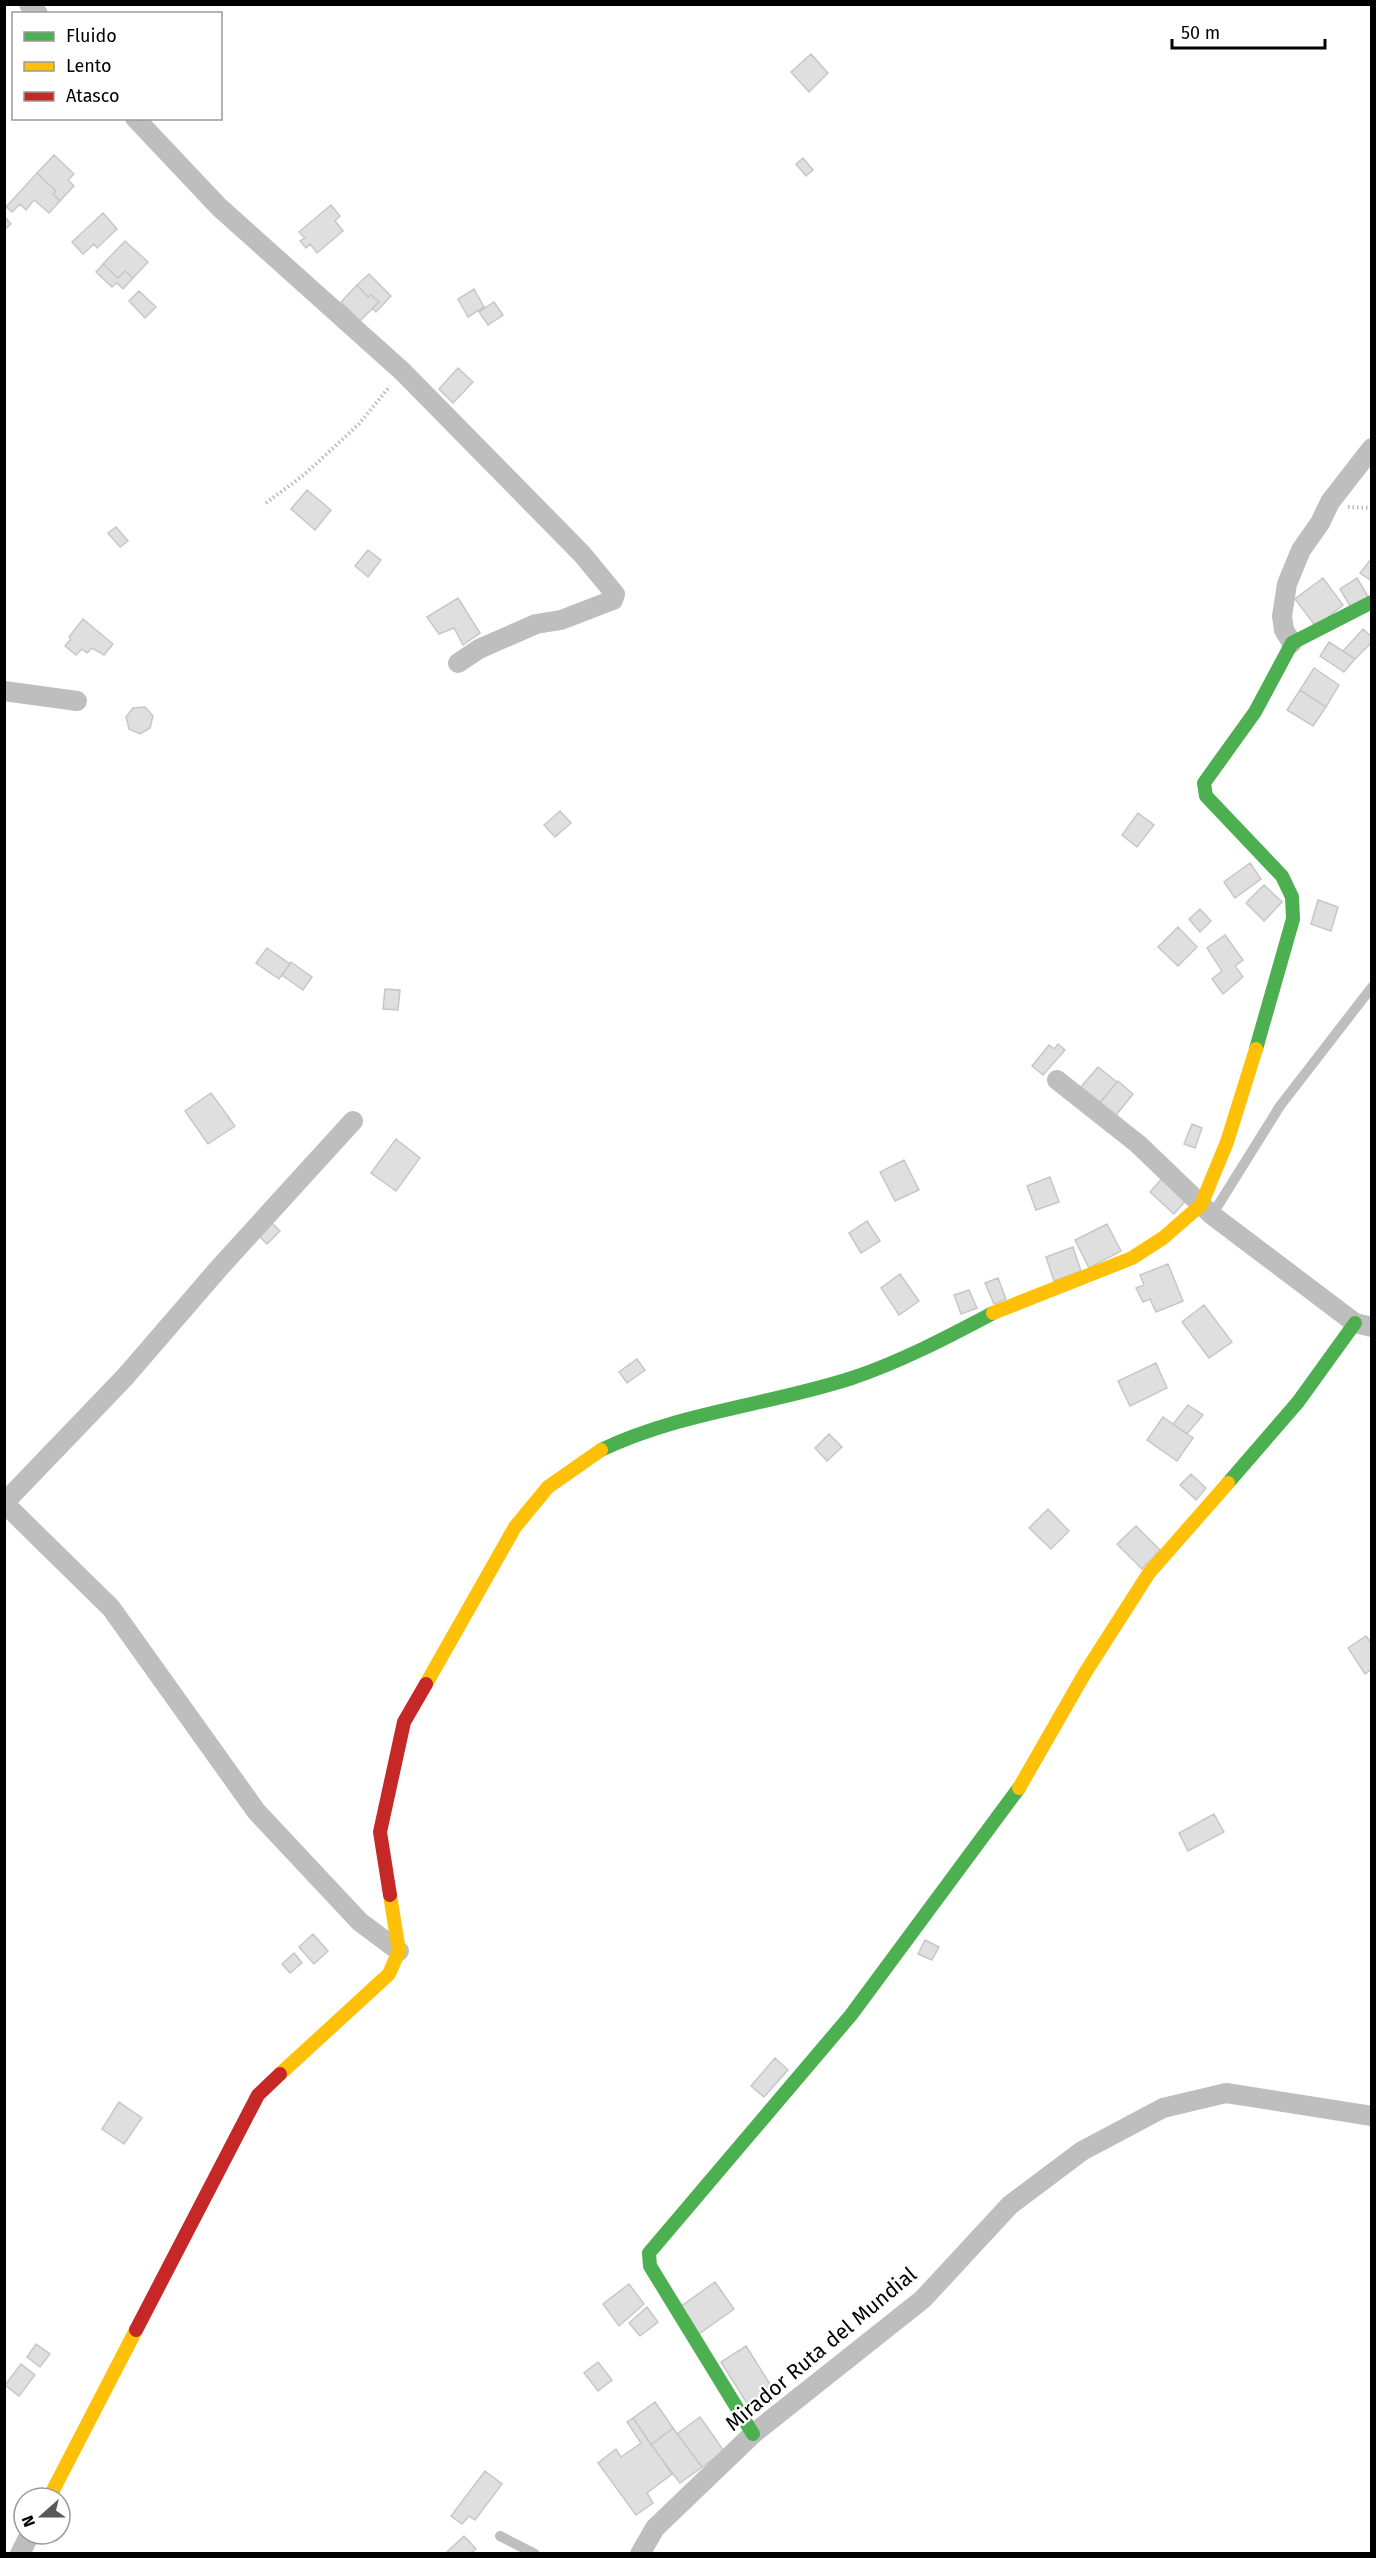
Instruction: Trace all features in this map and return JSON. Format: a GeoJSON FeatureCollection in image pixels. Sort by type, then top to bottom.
{"type":"FeatureCollection","features":[{"type":"Feature","properties":{"kind":"street"},"geometry":{"type":"LineString","coordinates":[[137,120],[219,207],[402,371],[582,554],[615,594],[613,600],[561,620],[536,624],[479,649],[458,663]]}},
{"type":"Feature","properties":{"kind":"street"},"geometry":{"type":"LineString","coordinates":[[1292,643],[1284,630],[1282,616],[1287,584],[1301,550],[1320,523],[1330,502],[1371,448]]}},
{"type":"Feature","properties":{"kind":"street"},"geometry":{"type":"LineString","coordinates":[[55,2486],[258,2095],[389,1974],[396,1962],[399,1951],[380,1832],[404,1722],[515,1527],[548,1487],[602,1449],[668,1424],[852,1378],[943,1340],[999,1310],[1132,1258],[1207,1210],[1293,919],[1292,897],[1282,876],[1206,796],[1204,783],[1255,712],[1292,643],[1368,606],[1371,602]]}},
{"type":"Feature","properties":{"kind":"street"},"geometry":{"type":"LineString","coordinates":[[4,691],[77,701]]}},
{"type":"Feature","properties":{"kind":"street"},"geometry":{"type":"LineString","coordinates":[[753,2434],[650,2266],[649,2253],[851,2015],[1021,1786],[1085,1673],[1149,1574],[1363,1325],[1207,1210],[1138,1143],[1057,1080]]}},
{"type":"Feature","properties":{"kind":"street"},"geometry":{"type":"LineString","coordinates":[[353,1121],[220,1267],[125,1377],[4,1503],[111,1608],[256,1811],[360,1922],[399,1951]]}},
{"type":"Feature","properties":{"kind":"street","name":"Mirador Ruta del Mundial"},"geometry":{"type":"LineString","coordinates":[[640,2553],[655,2528],[753,2434],[922,2299],[1010,2205],[1082,2151],[1163,2108],[1226,2093],[1371,2116]]}},
{"type":"Feature","properties":{"kind":"lane"},"geometry":{"type":"LineString","coordinates":[[1207,1210],[1280,1106],[1371,987]]}},
{"type":"Feature","properties":{"kind":"lane"},"geometry":{"type":"LineString","coordinates":[[500,2536],[535,2553]]}},
{"type":"Feature","properties":{"kind":"path"},"geometry":{"type":"LineString","coordinates":[[267,503],[305,474],[359,424],[402,371]]}},
{"type":"Feature","properties":{"kind":"building"},"geometry":{"type":"Polygon","coordinates":[[[811,54],[828,73],[809,92],[791,72],[811,54]]]}},
{"type":"Feature","properties":{"kind":"building"},"geometry":{"type":"Polygon","coordinates":[[[54,155],[74,174],[68,180],[74,186],[60,201],[53,194],[56,191],[37,173],[54,155]]]}},
{"type":"Feature","properties":{"kind":"building"},"geometry":{"type":"Polygon","coordinates":[[[803,158],[813,170],[806,176],[796,164],[803,158]]]}},
{"type":"Feature","properties":{"kind":"building"},"geometry":{"type":"Polygon","coordinates":[[[37,173],[56,191],[53,194],[60,201],[49,213],[34,200],[26,210],[20,204],[12,212],[6,207],[37,173]]]}},
{"type":"Feature","properties":{"kind":"building"},"geometry":{"type":"Polygon","coordinates":[[[331,205],[340,216],[335,221],[343,231],[317,253],[310,244],[306,248],[300,241],[305,238],[299,232],[331,205]]]}},
{"type":"Feature","properties":{"kind":"building"},"geometry":{"type":"Polygon","coordinates":[[[103,213],[117,229],[97,248],[94,244],[83,254],[72,242],[103,213]]]}},
{"type":"Feature","properties":{"kind":"building"},"geometry":{"type":"Polygon","coordinates":[[[4,216],[11,224],[4,230],[4,216]]]}},
{"type":"Feature","properties":{"kind":"building"},"geometry":{"type":"Polygon","coordinates":[[[125,241],[148,262],[133,278],[125,271],[118,278],[103,264],[125,241]]]}},
{"type":"Feature","properties":{"kind":"building"},"geometry":{"type":"Polygon","coordinates":[[[103,264],[118,278],[125,271],[133,278],[123,289],[117,283],[112,287],[96,272],[103,264]]]}},
{"type":"Feature","properties":{"kind":"building"},"geometry":{"type":"Polygon","coordinates":[[[369,274],[391,296],[376,312],[372,308],[379,302],[371,295],[368,297],[357,285],[369,274]]]}},
{"type":"Feature","properties":{"kind":"building"},"geometry":{"type":"Polygon","coordinates":[[[357,285],[368,297],[371,295],[379,302],[360,321],[341,302],[357,285]]]}},
{"type":"Feature","properties":{"kind":"building"},"geometry":{"type":"Polygon","coordinates":[[[474,289],[484,307],[468,317],[458,299],[474,289]]]}},
{"type":"Feature","properties":{"kind":"building"},"geometry":{"type":"Polygon","coordinates":[[[139,291],[156,307],[145,318],[129,301],[139,291]]]}},
{"type":"Feature","properties":{"kind":"building"},"geometry":{"type":"Polygon","coordinates":[[[494,302],[503,315],[488,325],[479,312],[494,302]]]}},
{"type":"Feature","properties":{"kind":"building"},"geometry":{"type":"Polygon","coordinates":[[[458,368],[473,382],[453,403],[439,389],[458,368]]]}},
{"type":"Feature","properties":{"kind":"building"},"geometry":{"type":"Polygon","coordinates":[[[307,490],[331,510],[315,530],[291,509],[307,490]]]}},
{"type":"Feature","properties":{"kind":"building"},"geometry":{"type":"Polygon","coordinates":[[[116,527],[128,541],[120,547],[108,533],[116,527]]]}},
{"type":"Feature","properties":{"kind":"building"},"geometry":{"type":"Polygon","coordinates":[[[368,550],[381,560],[368,577],[355,566],[368,550]]]}},
{"type":"Feature","properties":{"kind":"building"},"geometry":{"type":"Polygon","coordinates":[[[1372,558],[1372,581],[1360,573],[1372,558]]]}},
{"type":"Feature","properties":{"kind":"building"},"geometry":{"type":"Polygon","coordinates":[[[1323,578],[1343,605],[1316,627],[1295,599],[1323,578]]]}},
{"type":"Feature","properties":{"kind":"building"},"geometry":{"type":"Polygon","coordinates":[[[1357,578],[1370,600],[1353,611],[1340,589],[1357,578]]]}},
{"type":"Feature","properties":{"kind":"building"},"geometry":{"type":"Polygon","coordinates":[[[458,598],[480,633],[463,645],[454,628],[439,634],[427,617],[458,598]]]}},
{"type":"Feature","properties":{"kind":"building"},"geometry":{"type":"Polygon","coordinates":[[[83,619],[113,644],[104,655],[92,648],[87,653],[82,649],[76,655],[65,646],[83,619]]]}},
{"type":"Feature","properties":{"kind":"building"},"geometry":{"type":"Polygon","coordinates":[[[1363,629],[1372,637],[1372,642],[1355,659],[1343,651],[1363,629]]]}},
{"type":"Feature","properties":{"kind":"building"},"geometry":{"type":"Polygon","coordinates":[[[1329,642],[1355,659],[1344,672],[1320,656],[1329,642]]]}},
{"type":"Feature","properties":{"kind":"building"},"geometry":{"type":"Polygon","coordinates":[[[1314,668],[1339,685],[1326,707],[1300,690],[1314,668]]]}},
{"type":"Feature","properties":{"kind":"building"},"geometry":{"type":"Polygon","coordinates":[[[1300,690],[1326,707],[1313,726],[1287,710],[1300,690]]]}},
{"type":"Feature","properties":{"kind":"building"},"geometry":{"type":"Polygon","coordinates":[[[145,707],[153,716],[150,728],[140,734],[129,729],[126,717],[133,708],[145,707]]]}},
{"type":"Feature","properties":{"kind":"building"},"geometry":{"type":"Polygon","coordinates":[[[560,811],[571,823],[555,837],[544,825],[560,811]]]}},
{"type":"Feature","properties":{"kind":"building"},"geometry":{"type":"Polygon","coordinates":[[[1138,813],[1154,825],[1137,847],[1122,835],[1138,813]]]}},
{"type":"Feature","properties":{"kind":"building"},"geometry":{"type":"Polygon","coordinates":[[[1250,863],[1261,879],[1235,898],[1224,882],[1250,863]]]}},
{"type":"Feature","properties":{"kind":"building"},"geometry":{"type":"Polygon","coordinates":[[[1264,885],[1282,902],[1264,921],[1246,903],[1264,885]]]}},
{"type":"Feature","properties":{"kind":"building"},"geometry":{"type":"Polygon","coordinates":[[[1318,900],[1338,907],[1331,931],[1311,924],[1318,900]]]}},
{"type":"Feature","properties":{"kind":"building"},"geometry":{"type":"Polygon","coordinates":[[[1200,909],[1211,921],[1200,932],[1189,919],[1200,909]]]}},
{"type":"Feature","properties":{"kind":"building"},"geometry":{"type":"Polygon","coordinates":[[[1178,927],[1197,947],[1178,966],[1158,947],[1178,927]]]}},
{"type":"Feature","properties":{"kind":"building"},"geometry":{"type":"Polygon","coordinates":[[[1225,935],[1243,960],[1235,966],[1243,977],[1223,994],[1212,979],[1222,971],[1207,948],[1225,935]]]}},
{"type":"Feature","properties":{"kind":"building"},"geometry":{"type":"Polygon","coordinates":[[[267,948],[290,964],[279,979],[256,963],[267,948]]]}},
{"type":"Feature","properties":{"kind":"building"},"geometry":{"type":"Polygon","coordinates":[[[291,962],[312,977],[303,990],[282,975],[291,962]]]}},
{"type":"Feature","properties":{"kind":"building"},"geometry":{"type":"Polygon","coordinates":[[[385,989],[400,990],[398,1010],[383,1009],[385,989]]]}},
{"type":"Feature","properties":{"kind":"building"},"geometry":{"type":"Polygon","coordinates":[[[1058,1044],[1065,1050],[1043,1075],[1032,1066],[1049,1045],[1054,1049],[1058,1044]]]}},
{"type":"Feature","properties":{"kind":"building"},"geometry":{"type":"Polygon","coordinates":[[[1098,1067],[1117,1082],[1100,1103],[1081,1087],[1098,1067]]]}},
{"type":"Feature","properties":{"kind":"building"},"geometry":{"type":"Polygon","coordinates":[[[1118,1081],[1133,1094],[1113,1119],[1097,1106],[1118,1081]]]}},
{"type":"Feature","properties":{"kind":"building"},"geometry":{"type":"Polygon","coordinates":[[[211,1093],[235,1126],[208,1144],[185,1111],[211,1093]]]}},
{"type":"Feature","properties":{"kind":"building"},"geometry":{"type":"Polygon","coordinates":[[[1192,1124],[1202,1128],[1195,1148],[1184,1144],[1192,1124]]]}},
{"type":"Feature","properties":{"kind":"building"},"geometry":{"type":"Polygon","coordinates":[[[396,1139],[420,1158],[396,1191],[371,1173],[396,1139]]]}},
{"type":"Feature","properties":{"kind":"building"},"geometry":{"type":"Polygon","coordinates":[[[904,1160],[919,1190],[895,1201],[880,1172],[904,1160]]]}},
{"type":"Feature","properties":{"kind":"building"},"geometry":{"type":"Polygon","coordinates":[[[1165,1175],[1189,1197],[1174,1214],[1150,1192],[1165,1175]]]}},
{"type":"Feature","properties":{"kind":"building"},"geometry":{"type":"Polygon","coordinates":[[[1050,1177],[1059,1202],[1036,1210],[1027,1186],[1050,1177]]]}},
{"type":"Feature","properties":{"kind":"building"},"geometry":{"type":"Polygon","coordinates":[[[268,1219],[280,1231],[267,1244],[255,1232],[268,1219]]]}},
{"type":"Feature","properties":{"kind":"building"},"geometry":{"type":"Polygon","coordinates":[[[867,1221],[880,1241],[861,1253],[849,1233],[867,1221]]]}},
{"type":"Feature","properties":{"kind":"building"},"geometry":{"type":"Polygon","coordinates":[[[1107,1224],[1121,1251],[1089,1268],[1075,1240],[1107,1224]]]}},
{"type":"Feature","properties":{"kind":"building"},"geometry":{"type":"Polygon","coordinates":[[[1073,1247],[1081,1271],[1054,1281],[1046,1257],[1073,1247]]]}},
{"type":"Feature","properties":{"kind":"building"},"geometry":{"type":"Polygon","coordinates":[[[1168,1264],[1183,1301],[1156,1312],[1150,1299],[1143,1302],[1136,1288],[1144,1285],[1140,1275],[1168,1264]]]}},
{"type":"Feature","properties":{"kind":"building"},"geometry":{"type":"Polygon","coordinates":[[[900,1274],[919,1301],[899,1315],[881,1288],[900,1274]]]}},
{"type":"Feature","properties":{"kind":"building"},"geometry":{"type":"Polygon","coordinates":[[[998,1278],[1006,1299],[994,1304],[985,1283],[998,1278]]]}},
{"type":"Feature","properties":{"kind":"building"},"geometry":{"type":"Polygon","coordinates":[[[969,1290],[977,1308],[961,1314],[954,1295],[969,1290]]]}},
{"type":"Feature","properties":{"kind":"building"},"geometry":{"type":"Polygon","coordinates":[[[1204,1305],[1232,1342],[1209,1358],[1182,1322],[1204,1305]]]}},
{"type":"Feature","properties":{"kind":"building"},"geometry":{"type":"Polygon","coordinates":[[[637,1359],[645,1370],[627,1383],[619,1372],[637,1359]]]}},
{"type":"Feature","properties":{"kind":"building"},"geometry":{"type":"Polygon","coordinates":[[[1156,1363],[1167,1388],[1130,1406],[1118,1381],[1156,1363]]]}},
{"type":"Feature","properties":{"kind":"building"},"geometry":{"type":"Polygon","coordinates":[[[1188,1405],[1203,1415],[1187,1434],[1173,1424],[1188,1405]]]}},
{"type":"Feature","properties":{"kind":"building"},"geometry":{"type":"Polygon","coordinates":[[[1163,1417],[1193,1438],[1177,1461],[1147,1440],[1163,1417]]]}},
{"type":"Feature","properties":{"kind":"building"},"geometry":{"type":"Polygon","coordinates":[[[829,1434],[842,1447],[827,1461],[815,1448],[829,1434]]]}},
{"type":"Feature","properties":{"kind":"building"},"geometry":{"type":"Polygon","coordinates":[[[1191,1474],[1206,1488],[1196,1500],[1180,1485],[1191,1474]]]}},
{"type":"Feature","properties":{"kind":"building"},"geometry":{"type":"Polygon","coordinates":[[[1048,1509],[1069,1531],[1051,1549],[1029,1528],[1048,1509]]]}},
{"type":"Feature","properties":{"kind":"building"},"geometry":{"type":"Polygon","coordinates":[[[1136,1526],[1160,1550],[1142,1569],[1117,1544],[1136,1526]]]}},
{"type":"Feature","properties":{"kind":"building"},"geometry":{"type":"Polygon","coordinates":[[[1366,1636],[1372,1644],[1372,1669],[1365,1674],[1348,1648],[1366,1636]]]}},
{"type":"Feature","properties":{"kind":"building"},"geometry":{"type":"Polygon","coordinates":[[[1214,1814],[1224,1832],[1188,1851],[1179,1833],[1214,1814]]]}},
{"type":"Feature","properties":{"kind":"building"},"geometry":{"type":"Polygon","coordinates":[[[313,1934],[328,1951],[314,1964],[299,1947],[313,1934]]]}},
{"type":"Feature","properties":{"kind":"building"},"geometry":{"type":"Polygon","coordinates":[[[925,1940],[939,1947],[932,1960],[918,1954],[925,1940]]]}},
{"type":"Feature","properties":{"kind":"building"},"geometry":{"type":"Polygon","coordinates":[[[294,1953],[302,1963],[290,1973],[282,1964],[294,1953]]]}},
{"type":"Feature","properties":{"kind":"building"},"geometry":{"type":"Polygon","coordinates":[[[775,2058],[788,2070],[764,2097],[751,2086],[775,2058]]]}},
{"type":"Feature","properties":{"kind":"building"},"geometry":{"type":"Polygon","coordinates":[[[119,2102],[142,2118],[124,2144],[102,2129],[119,2102]]]}},
{"type":"Feature","properties":{"kind":"building"},"geometry":{"type":"Polygon","coordinates":[[[715,2282],[734,2309],[699,2334],[680,2307],[715,2282]]]}},
{"type":"Feature","properties":{"kind":"building"},"geometry":{"type":"Polygon","coordinates":[[[629,2284],[644,2304],[619,2326],[603,2304],[629,2284]]]}},
{"type":"Feature","properties":{"kind":"building"},"geometry":{"type":"Polygon","coordinates":[[[647,2307],[658,2322],[640,2336],[629,2323],[647,2307]]]}},
{"type":"Feature","properties":{"kind":"building"},"geometry":{"type":"Polygon","coordinates":[[[36,2344],[50,2354],[40,2367],[27,2357],[36,2344]]]}},
{"type":"Feature","properties":{"kind":"building"},"geometry":{"type":"Polygon","coordinates":[[[746,2346],[775,2392],[750,2408],[721,2362],[746,2346]]]}},
{"type":"Feature","properties":{"kind":"building"},"geometry":{"type":"Polygon","coordinates":[[[598,2362],[612,2380],[598,2391],[584,2373],[598,2362]]]}},
{"type":"Feature","properties":{"kind":"building"},"geometry":{"type":"Polygon","coordinates":[[[21,2364],[35,2375],[19,2396],[5,2385],[21,2364]]]}},
{"type":"Feature","properties":{"kind":"building"},"geometry":{"type":"Polygon","coordinates":[[[655,2402],[673,2428],[651,2445],[633,2418],[655,2402]]]}},
{"type":"Feature","properties":{"kind":"building"},"geometry":{"type":"Polygon","coordinates":[[[700,2417],[724,2451],[702,2467],[677,2434],[700,2417]]]}},
{"type":"Feature","properties":{"kind":"building"},"geometry":{"type":"Polygon","coordinates":[[[633,2418],[672,2474],[647,2493],[653,2503],[636,2515],[598,2463],[616,2449],[621,2457],[641,2443],[627,2422],[633,2418]]]}},
{"type":"Feature","properties":{"kind":"building"},"geometry":{"type":"Polygon","coordinates":[[[673,2428],[702,2467],[680,2483],[651,2445],[673,2428]]]}},
{"type":"Feature","properties":{"kind":"building"},"geometry":{"type":"Polygon","coordinates":[[[485,2471],[502,2484],[475,2520],[469,2516],[462,2524],[451,2516],[485,2471]]]}},
{"type":"Feature","properties":{"kind":"building"},"geometry":{"type":"Polygon","coordinates":[[[464,2536],[476,2549],[470,2554],[448,2554],[447,2552],[464,2536]]]}},
{"type":"Feature","properties":{"kind":"traffic: fast"},"geometry":{"type":"LineString","coordinates":[[1256,1049],[1293,919],[1292,897],[1282,876],[1206,796],[1204,783],[1255,712],[1292,643],[1372,602]]}},
{"type":"Feature","properties":{"kind":"traffic: fast"},"geometry":{"type":"LineString","coordinates":[[601,1450],[631,1437],[693,1418],[821,1387],[870,1372],[906,1357],[993,1313]]}},
{"type":"Feature","properties":{"kind":"traffic: fast"},"geometry":{"type":"LineString","coordinates":[[1228,1483],[1298,1402],[1355,1323]]}},
{"type":"Feature","properties":{"kind":"traffic: fast"},"geometry":{"type":"LineString","coordinates":[[753,2434],[650,2266],[649,2253],[851,2015],[1019,1788]]}},
{"type":"Feature","properties":{"kind":"traffic: slow"},"geometry":{"type":"LineString","coordinates":[[993,1313],[1132,1258],[1163,1238],[1201,1205],[1227,1142],[1256,1049]]}},
{"type":"Feature","properties":{"kind":"traffic: slow"},"geometry":{"type":"LineString","coordinates":[[426,1684],[515,1527],[548,1487],[601,1450]]}},
{"type":"Feature","properties":{"kind":"traffic: slow"},"geometry":{"type":"LineString","coordinates":[[1019,1788],[1085,1673],[1149,1573],[1228,1483]]}},
{"type":"Feature","properties":{"kind":"traffic: slow"},"geometry":{"type":"LineString","coordinates":[[280,2074],[389,1974],[399,1951],[390,1895]]}},
{"type":"Feature","properties":{"kind":"traffic: slow"},"geometry":{"type":"LineString","coordinates":[[55,2486],[136,2330]]}},
{"type":"Feature","properties":{"kind":"traffic: jam"},"geometry":{"type":"LineString","coordinates":[[390,1895],[380,1832],[404,1722],[426,1684]]}},
{"type":"Feature","properties":{"kind":"traffic: jam"},"geometry":{"type":"LineString","coordinates":[[136,2330],[258,2095],[280,2074]]}}]}
